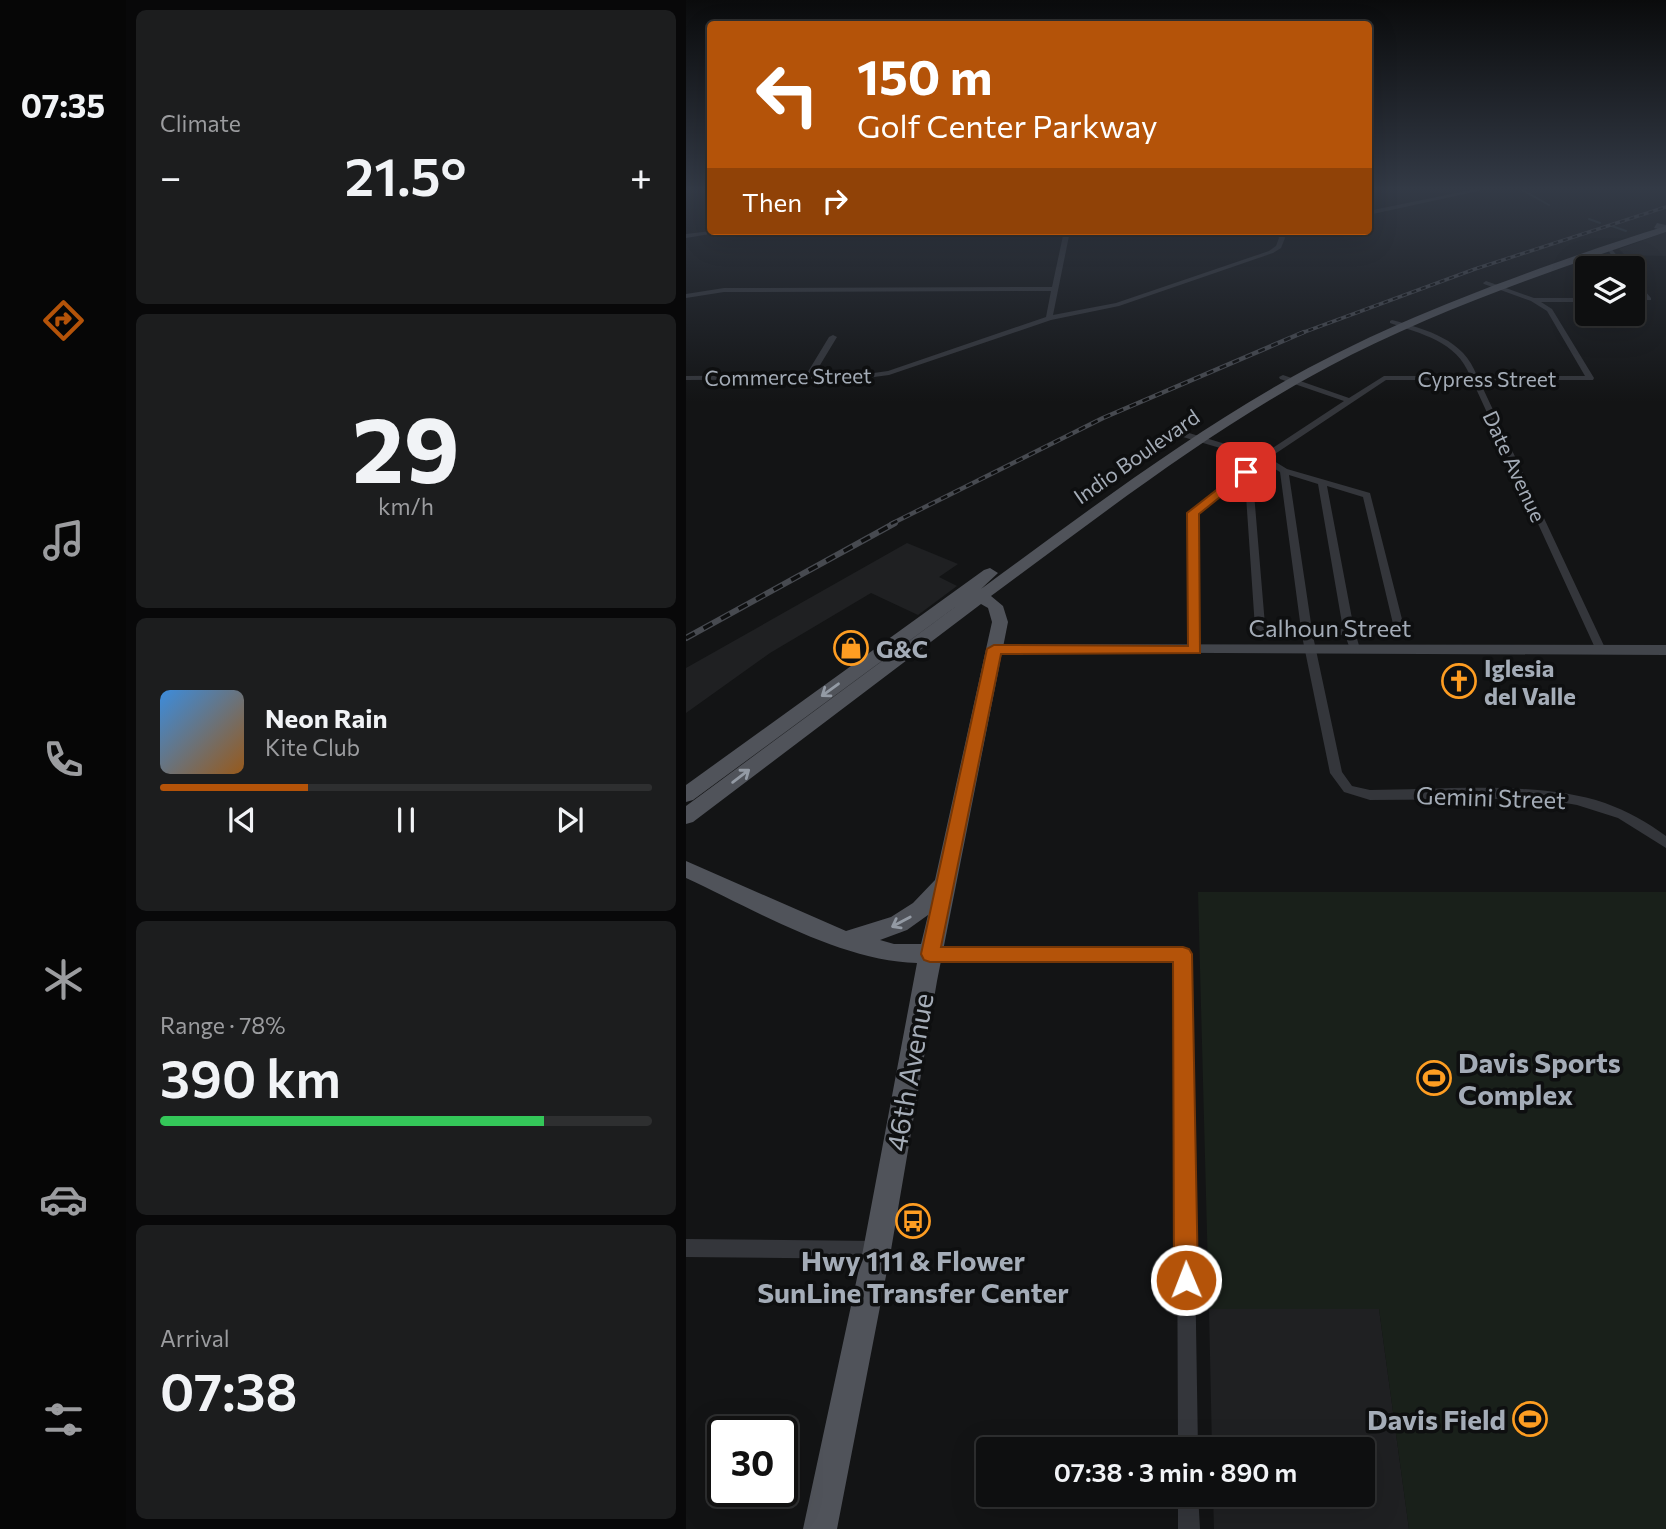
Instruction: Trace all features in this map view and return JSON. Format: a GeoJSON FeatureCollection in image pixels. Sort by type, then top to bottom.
{"type":"FeatureCollection","features":[{"type":"Feature","properties":{"kind":"main road","name":"Indio Boulevard"},"geometry":{"type":"LineString","coordinates":[[686,795],[1192,437],[1289,379],[1397,324],[1491,285],[1565,259]]}},
{"type":"Feature","properties":{"kind":"main road","name":"Indio Boulevard"},"geometry":{"type":"LineString","coordinates":[[1491,285],[1572,259]]}},
{"type":"Feature","properties":{"kind":"main road","name":"Indio Boulevard"},"geometry":{"type":"LineString","coordinates":[[686,817],[975,592]]}},
{"type":"Feature","properties":{"kind":"main road","name":"46th Avenue"},"geometry":{"type":"LineString","coordinates":[[820,1529],[877,1250],[930,954],[994,649],[999,613],[993,603],[975,592]]}},
{"type":"Feature","properties":{"kind":"main road"},"geometry":{"type":"LineString","coordinates":[[686,869],[844,940],[894,953],[930,954]]}},
{"type":"Feature","properties":{"kind":"main road"},"geometry":{"type":"LineString","coordinates":[[844,940],[879,932],[904,921],[924,909],[945,882]]}},
{"type":"Feature","properties":{"kind":"street"},"geometry":{"type":"LineString","coordinates":[[1049,318],[1061,259]]}},
{"type":"Feature","properties":{"kind":"street","name":"Commerce Street"},"geometry":{"type":"LineString","coordinates":[[686,378],[859,377],[889,373],[1049,318],[1117,305],[1250,259]]}},
{"type":"Feature","properties":{"kind":"street"},"geometry":{"type":"LineString","coordinates":[[1491,285],[1533,300],[1575,300]]}},
{"type":"Feature","properties":{"kind":"street"},"geometry":{"type":"LineString","coordinates":[[686,296],[724,290],[1054,289]]}},
{"type":"Feature","properties":{"kind":"street","name":"Cypress Street"},"geometry":{"type":"LineString","coordinates":[[1351,401],[1384,378],[1590,378],[1550,310],[1533,300]]}},
{"type":"Feature","properties":{"kind":"street","name":"Date Avenue"},"geometry":{"type":"LineString","coordinates":[[1397,324],[1451,342],[1471,367],[1601,650]]}},
{"type":"Feature","properties":{"kind":"street"},"geometry":{"type":"LineString","coordinates":[[808,378],[833,337]]}},
{"type":"Feature","properties":{"kind":"street"},"geometry":{"type":"LineString","coordinates":[[1289,379],[1351,401]]}},
{"type":"Feature","properties":{"kind":"street"},"geometry":{"type":"LineString","coordinates":[[1195,650],[1193,513],[1263,458],[1351,401]]}},
{"type":"Feature","properties":{"kind":"street"},"geometry":{"type":"LineString","coordinates":[[1192,437],[1263,458],[1284,471],[1367,495],[1405,649]]}},
{"type":"Feature","properties":{"kind":"street"},"geometry":{"type":"LineString","coordinates":[[1263,458],[1249,481],[1261,628],[1307,633],[1400,631]]}},
{"type":"Feature","properties":{"kind":"street"},"geometry":{"type":"LineString","coordinates":[[1284,471],[1307,633],[1312,649]]}},
{"type":"Feature","properties":{"kind":"street"},"geometry":{"type":"LineString","coordinates":[[1322,482],[1349,631],[1355,649]]}},
{"type":"Feature","properties":{"kind":"street","name":"Calhoun Street"},"geometry":{"type":"LineString","coordinates":[[994,649],[1666,650]]}},
{"type":"Feature","properties":{"kind":"street","name":"Gemini Street"},"geometry":{"type":"LineString","coordinates":[[1312,649],[1336,773],[1348,789],[1370,795],[1531,794],[1567,797],[1624,816],[1666,843]]}},
{"type":"Feature","properties":{"kind":"street"},"geometry":{"type":"LineString","coordinates":[[930,954],[1183,954],[1188,1437]]}},
{"type":"Feature","properties":{"kind":"street"},"geometry":{"type":"LineString","coordinates":[[686,1248],[877,1250]]}},
{"type":"Feature","properties":{"kind":"street"},"geometry":{"type":"LineString","coordinates":[[1188,1507],[1189,1529]]}},
{"type":"Feature","properties":{"kind":"shaded area"},"geometry":{"type":"Polygon","coordinates":[[[907,543],[958,564],[939,577],[957,586],[918,615],[871,593],[770,653],[686,713],[686,668],[907,543]]]}},
{"type":"Feature","properties":{"kind":"shaded area","name":"Davis Sports Complex"},"geometry":{"type":"Polygon","coordinates":[[[1198,892],[1666,892],[1666,1529],[1409,1529],[1379,1309],[1209,1309],[1198,892]]]}},
{"type":"Feature","properties":{"kind":"shaded area"},"geometry":{"type":"Polygon","coordinates":[[[1209,1309],[1379,1309],[1409,1529],[1214,1529],[1213,1507],[1375,1507],[1375,1437],[1212,1437],[1209,1309]]]}},
{"type":"Feature","properties":{"kind":"railway"},"geometry":{"type":"LineString","coordinates":[[1301,333],[1505,259]]}},
{"type":"Feature","properties":{"kind":"railway"},"geometry":{"type":"LineString","coordinates":[[891,524],[1103,418],[1301,333]]}},
{"type":"Feature","properties":{"kind":"railway"},"geometry":{"type":"LineString","coordinates":[[686,638],[895,523]]}},
{"type":"Feature","properties":{"kind":"place","name":"G&C"},"geometry":{"type":"Point","coordinates":[851,648]}},
{"type":"Feature","properties":{"kind":"place","name":"Iglesia del Valle"},"geometry":{"type":"Point","coordinates":[1459,681]}},
{"type":"Feature","properties":{"kind":"place","name":"Davis Sports Complex"},"geometry":{"type":"Point","coordinates":[1434,1078]}},
{"type":"Feature","properties":{"kind":"place","name":"Hwy 111 & Flower SunLine Transfer Center"},"geometry":{"type":"Point","coordinates":[913,1221]}},
{"type":"Feature","properties":{"kind":"place","name":"Davis Field"},"geometry":{"type":"Point","coordinates":[1530,1419]}},
{"type":"Feature","properties":{"kind":"route"},"geometry":{"type":"LineString","coordinates":[[1186,1280],[1183,954],[930,954],[994,649],[1195,650],[1193,513],[1246,472]]}}]}
